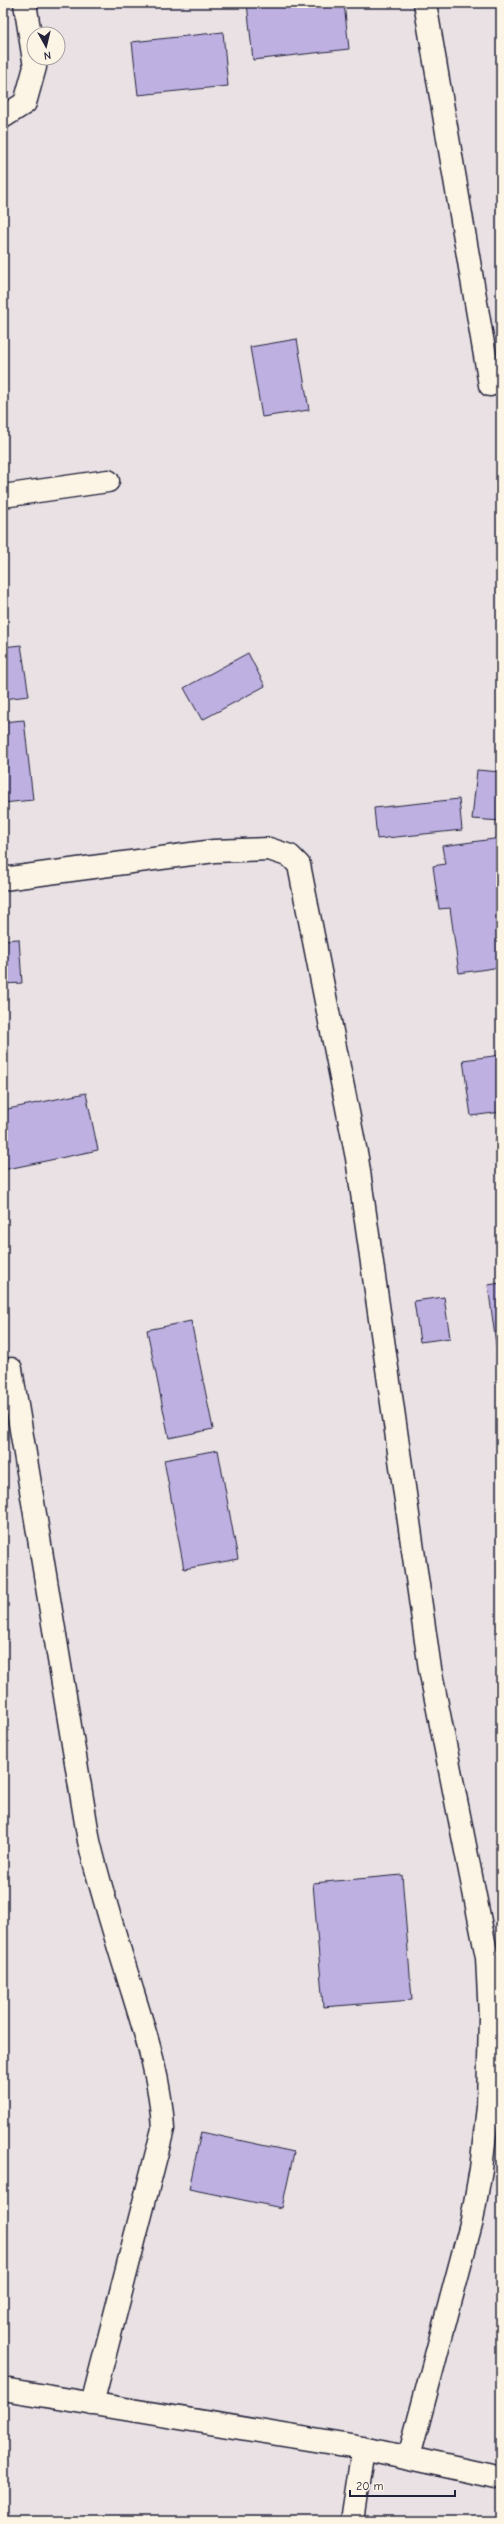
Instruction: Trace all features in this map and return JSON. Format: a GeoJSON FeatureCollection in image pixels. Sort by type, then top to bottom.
{"type":"FeatureCollection","features":[{"type":"Feature","properties":{"kind":"street"},"geometry":{"type":"LineString","coordinates":[[3,117],[25,103],[35,67],[25,3]]}},
{"type":"Feature","properties":{"kind":"street"},"geometry":{"type":"LineString","coordinates":[[424,3],[490,385]]}},
{"type":"Feature","properties":{"kind":"street"},"geometry":{"type":"LineString","coordinates":[[3,496],[108,481]]}},
{"type":"Feature","properties":{"kind":"street"},"geometry":{"type":"LineString","coordinates":[[3,879],[214,851],[270,849],[290,856],[299,865],[358,1158],[430,1669],[494,1959],[490,2017],[488,2107],[481,2169],[472,2220],[409,2457]]}},
{"type":"Feature","properties":{"kind":"street"},"geometry":{"type":"LineString","coordinates":[[11,1369],[89,1841],[98,1882],[147,2038],[162,2098],[163,2129],[92,2404]]}},
{"type":"Feature","properties":{"kind":"street"},"geometry":{"type":"LineString","coordinates":[[3,2389],[363,2448],[501,2478]]}},
{"type":"Feature","properties":{"kind":"street"},"geometry":{"type":"LineString","coordinates":[[352,2521],[363,2448]]}},
{"type":"Feature","properties":{"kind":"building"},"geometry":{"type":"Polygon","coordinates":[[[247,3],[344,3],[349,49],[253,60],[247,3]]]}},
{"type":"Feature","properties":{"kind":"building"},"geometry":{"type":"Polygon","coordinates":[[[223,32],[228,86],[138,95],[132,42],[223,32]]]}},
{"type":"Feature","properties":{"kind":"building"},"geometry":{"type":"Polygon","coordinates":[[[297,339],[309,410],[262,417],[250,347],[297,339]]]}},
{"type":"Feature","properties":{"kind":"building"},"geometry":{"type":"Polygon","coordinates":[[[21,645],[29,696],[3,699],[3,647],[21,645]]]}},
{"type":"Feature","properties":{"kind":"building"},"geometry":{"type":"Polygon","coordinates":[[[248,653],[265,686],[202,720],[184,688],[248,653]]]}},
{"type":"Feature","properties":{"kind":"building"},"geometry":{"type":"Polygon","coordinates":[[[24,720],[33,800],[3,803],[3,722],[24,720]]]}},
{"type":"Feature","properties":{"kind":"building"},"geometry":{"type":"Polygon","coordinates":[[[477,770],[501,772],[501,821],[472,819],[477,770]]]}},
{"type":"Feature","properties":{"kind":"building"},"geometry":{"type":"Polygon","coordinates":[[[459,799],[462,830],[377,839],[374,808],[459,799]]]}},
{"type":"Feature","properties":{"kind":"building"},"geometry":{"type":"Polygon","coordinates":[[[501,838],[501,967],[459,973],[450,908],[439,909],[433,866],[445,864],[442,846],[501,838]]]}},
{"type":"Feature","properties":{"kind":"building"},"geometry":{"type":"Polygon","coordinates":[[[19,939],[22,983],[3,984],[3,940],[19,939]]]}},
{"type":"Feature","properties":{"kind":"building"},"geometry":{"type":"Polygon","coordinates":[[[501,1055],[501,1112],[471,1116],[463,1060],[501,1055]]]}},
{"type":"Feature","properties":{"kind":"building"},"geometry":{"type":"Polygon","coordinates":[[[86,1093],[98,1150],[3,1170],[3,1110],[86,1093]]]}},
{"type":"Feature","properties":{"kind":"building"},"geometry":{"type":"Polygon","coordinates":[[[501,1140],[501,1176],[495,1141],[501,1140]]]}},
{"type":"Feature","properties":{"kind":"building"},"geometry":{"type":"Polygon","coordinates":[[[501,1283],[501,1381],[488,1285],[501,1283]]]}},
{"type":"Feature","properties":{"kind":"building"},"geometry":{"type":"Polygon","coordinates":[[[444,1297],[450,1338],[420,1342],[414,1301],[444,1297]]]}},
{"type":"Feature","properties":{"kind":"building"},"geometry":{"type":"Polygon","coordinates":[[[191,1321],[213,1429],[169,1438],[147,1330],[191,1321]]]}},
{"type":"Feature","properties":{"kind":"building"},"geometry":{"type":"Polygon","coordinates":[[[218,1450],[238,1559],[184,1569],[164,1460],[218,1450]]]}},
{"type":"Feature","properties":{"kind":"building"},"geometry":{"type":"Polygon","coordinates":[[[402,1875],[412,2000],[323,2007],[313,1883],[402,1875]]]}},
{"type":"Feature","properties":{"kind":"building"},"geometry":{"type":"Polygon","coordinates":[[[201,2132],[294,2152],[282,2208],[189,2189],[201,2132]]]}}]}
